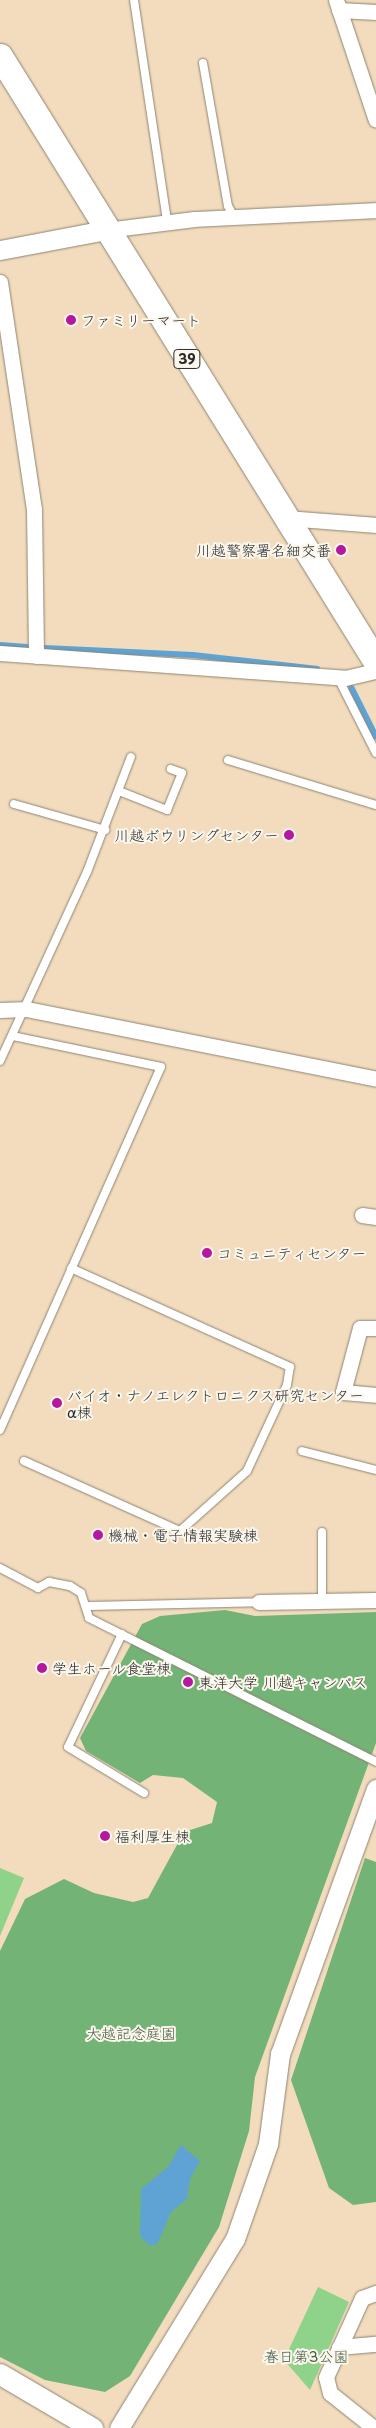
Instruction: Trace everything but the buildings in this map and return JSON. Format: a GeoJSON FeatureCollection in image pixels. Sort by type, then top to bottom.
{"type":"FeatureCollection","features":[{"type":"Feature","properties":{"kind":"main road","name":"39"},"geometry":{"type":"LineString","coordinates":[[0,56],[106,230],[376,662]]}},
{"type":"Feature","properties":{"kind":"main road"},"geometry":{"type":"LineString","coordinates":[[0,2374],[92,2428]]}},
{"type":"Feature","properties":{"kind":"street"},"geometry":{"type":"LineString","coordinates":[[376,12],[337,5],[376,120]]}},
{"type":"Feature","properties":{"kind":"street"},"geometry":{"type":"LineString","coordinates":[[0,250],[106,230],[167,222],[376,210]]}},
{"type":"Feature","properties":{"kind":"street"},"geometry":{"type":"LineString","coordinates":[[0,282],[34,508],[36,656]]}},
{"type":"Feature","properties":{"kind":"street"},"geometry":{"type":"LineString","coordinates":[[287,518],[376,525]]}},
{"type":"Feature","properties":{"kind":"street"},"geometry":{"type":"LineString","coordinates":[[0,653],[338,678],[376,670]]}},
{"type":"Feature","properties":{"kind":"street"},"geometry":{"type":"LineString","coordinates":[[0,1010],[27,1009],[376,1079]]}},
{"type":"Feature","properties":{"kind":"street"},"geometry":{"type":"LineString","coordinates":[[376,1328],[360,1328],[343,1392],[376,1394]]}},
{"type":"Feature","properties":{"kind":"street"},"geometry":{"type":"LineString","coordinates":[[259,1602],[376,1600]]}},
{"type":"Feature","properties":{"kind":"street"},"geometry":{"type":"LineString","coordinates":[[119,2428],[235,2239],[268,2144],[280,2054],[376,1789]]}},
{"type":"Feature","properties":{"kind":"street"},"geometry":{"type":"LineString","coordinates":[[374,2428],[330,2393],[326,2377],[362,2298],[376,2293]]}},
{"type":"Feature","properties":{"kind":"street"},"geometry":{"type":"LineString","coordinates":[[340,2347],[376,2344]]}},
{"type":"Feature","properties":{"kind":"lane"},"geometry":{"type":"LineString","coordinates":[[134,0],[167,222]]}},
{"type":"Feature","properties":{"kind":"lane"},"geometry":{"type":"LineString","coordinates":[[203,63],[228,206],[235,218]]}},
{"type":"Feature","properties":{"kind":"lane"},"geometry":{"type":"LineString","coordinates":[[338,678],[376,754]]}},
{"type":"Feature","properties":{"kind":"lane"},"geometry":{"type":"LineString","coordinates":[[0,1061],[27,1009],[105,830],[131,757]]}},
{"type":"Feature","properties":{"kind":"lane"},"geometry":{"type":"LineString","coordinates":[[228,760],[376,805]]}},
{"type":"Feature","properties":{"kind":"lane"},"geometry":{"type":"LineString","coordinates":[[119,791],[167,810],[182,773],[171,768]]}},
{"type":"Feature","properties":{"kind":"lane"},"geometry":{"type":"LineString","coordinates":[[14,804],[105,830]]}},
{"type":"Feature","properties":{"kind":"lane"},"geometry":{"type":"LineString","coordinates":[[0,1430],[161,1067],[14,1036]]}},
{"type":"Feature","properties":{"kind":"lane"},"geometry":{"type":"LineString","coordinates":[[24,1461],[180,1531],[247,1470],[287,1385],[290,1367],[71,1268]]}},
{"type":"Feature","properties":{"kind":"lane"},"geometry":{"type":"LineString","coordinates":[[302,1451],[376,1470]]}},
{"type":"Feature","properties":{"kind":"lane"},"geometry":{"type":"LineString","coordinates":[[322,1532],[322,1601]]}},
{"type":"Feature","properties":{"kind":"lane"},"geometry":{"type":"LineString","coordinates":[[0,1568],[38,1588],[50,1582],[70,1586],[81,1593],[89,1606],[89,1618],[376,1762]]}},
{"type":"Feature","properties":{"kind":"lane"},"geometry":{"type":"LineString","coordinates":[[89,1606],[259,1602]]}},
{"type":"Feature","properties":{"kind":"lane"},"geometry":{"type":"LineString","coordinates":[[122,1634],[68,1747],[144,1793]]}},
{"type":"Feature","properties":{"kind":"green space","name":"大越記念庭園"},"geometry":{"type":"Polygon","coordinates":[[[225,1610],[255,1616],[376,1612],[376,1743],[255,2077],[249,2131],[219,2227],[130,2376],[105,2392],[45,2380],[0,2357],[0,1951],[25,1899],[64,1879],[94,1893],[133,1902],[148,1898],[184,1832],[212,1823],[217,1802],[183,1778],[153,1775],[140,1783],[86,1751],[80,1738],[142,1624],[160,1616],[225,1610]]]}},
{"type":"Feature","properties":{"kind":"green space"},"geometry":{"type":"Polygon","coordinates":[[[365,1858],[376,1862],[376,2202],[353,2205],[329,2188],[291,2080],[365,1858]]]}},
{"type":"Feature","properties":{"kind":"green space"},"geometry":{"type":"Polygon","coordinates":[[[0,1868],[24,1878],[0,1936],[0,1868]]]}},
{"type":"Feature","properties":{"kind":"green space","name":"春日第3公園"},"geometry":{"type":"Polygon","coordinates":[[[318,2287],[349,2302],[310,2390],[284,2360],[318,2287]]]}},
{"type":"Feature","properties":{"kind":"water"},"geometry":{"type":"Polygon","coordinates":[[[181,2145],[200,2161],[190,2179],[187,2199],[171,2212],[158,2243],[150,2246],[140,2236],[141,2189],[168,2167],[181,2145]]]}},
{"type":"Feature","properties":{"kind":"waterway"},"geometry":{"type":"LineString","coordinates":[[0,645],[27,647]]}},
{"type":"Feature","properties":{"kind":"waterway"},"geometry":{"type":"LineString","coordinates":[[45,648],[193,655],[317,669]]}},
{"type":"Feature","properties":{"kind":"waterway"},"geometry":{"type":"LineString","coordinates":[[352,688],[376,736]]}},
{"type":"Feature","properties":{"kind":"place","name":"ファミリーマート"},"geometry":{"type":"Point","coordinates":[71,320]}},
{"type":"Feature","properties":{"kind":"place","name":"川越警察署名細交番"},"geometry":{"type":"Point","coordinates":[341,550]}},
{"type":"Feature","properties":{"kind":"place","name":"川越ボウリングセンター"},"geometry":{"type":"Point","coordinates":[289,835]}},
{"type":"Feature","properties":{"kind":"place","name":"コミュニティセンター"},"geometry":{"type":"Point","coordinates":[207,1253]}},
{"type":"Feature","properties":{"kind":"place","name":"バイオ・ナノエレクトロニクス研究センター α棟"},"geometry":{"type":"Point","coordinates":[57,1403]}},
{"type":"Feature","properties":{"kind":"place","name":"機械・電子情報実験棟"},"geometry":{"type":"Point","coordinates":[98,1535]}},
{"type":"Feature","properties":{"kind":"place","name":"学生ホール食堂棟"},"geometry":{"type":"Point","coordinates":[42,1668]}},
{"type":"Feature","properties":{"kind":"place","name":"東洋大学 川越キャンパス"},"geometry":{"type":"Point","coordinates":[188,1682]}},
{"type":"Feature","properties":{"kind":"place","name":"福利厚生棟"},"geometry":{"type":"Point","coordinates":[105,1836]}}]}
